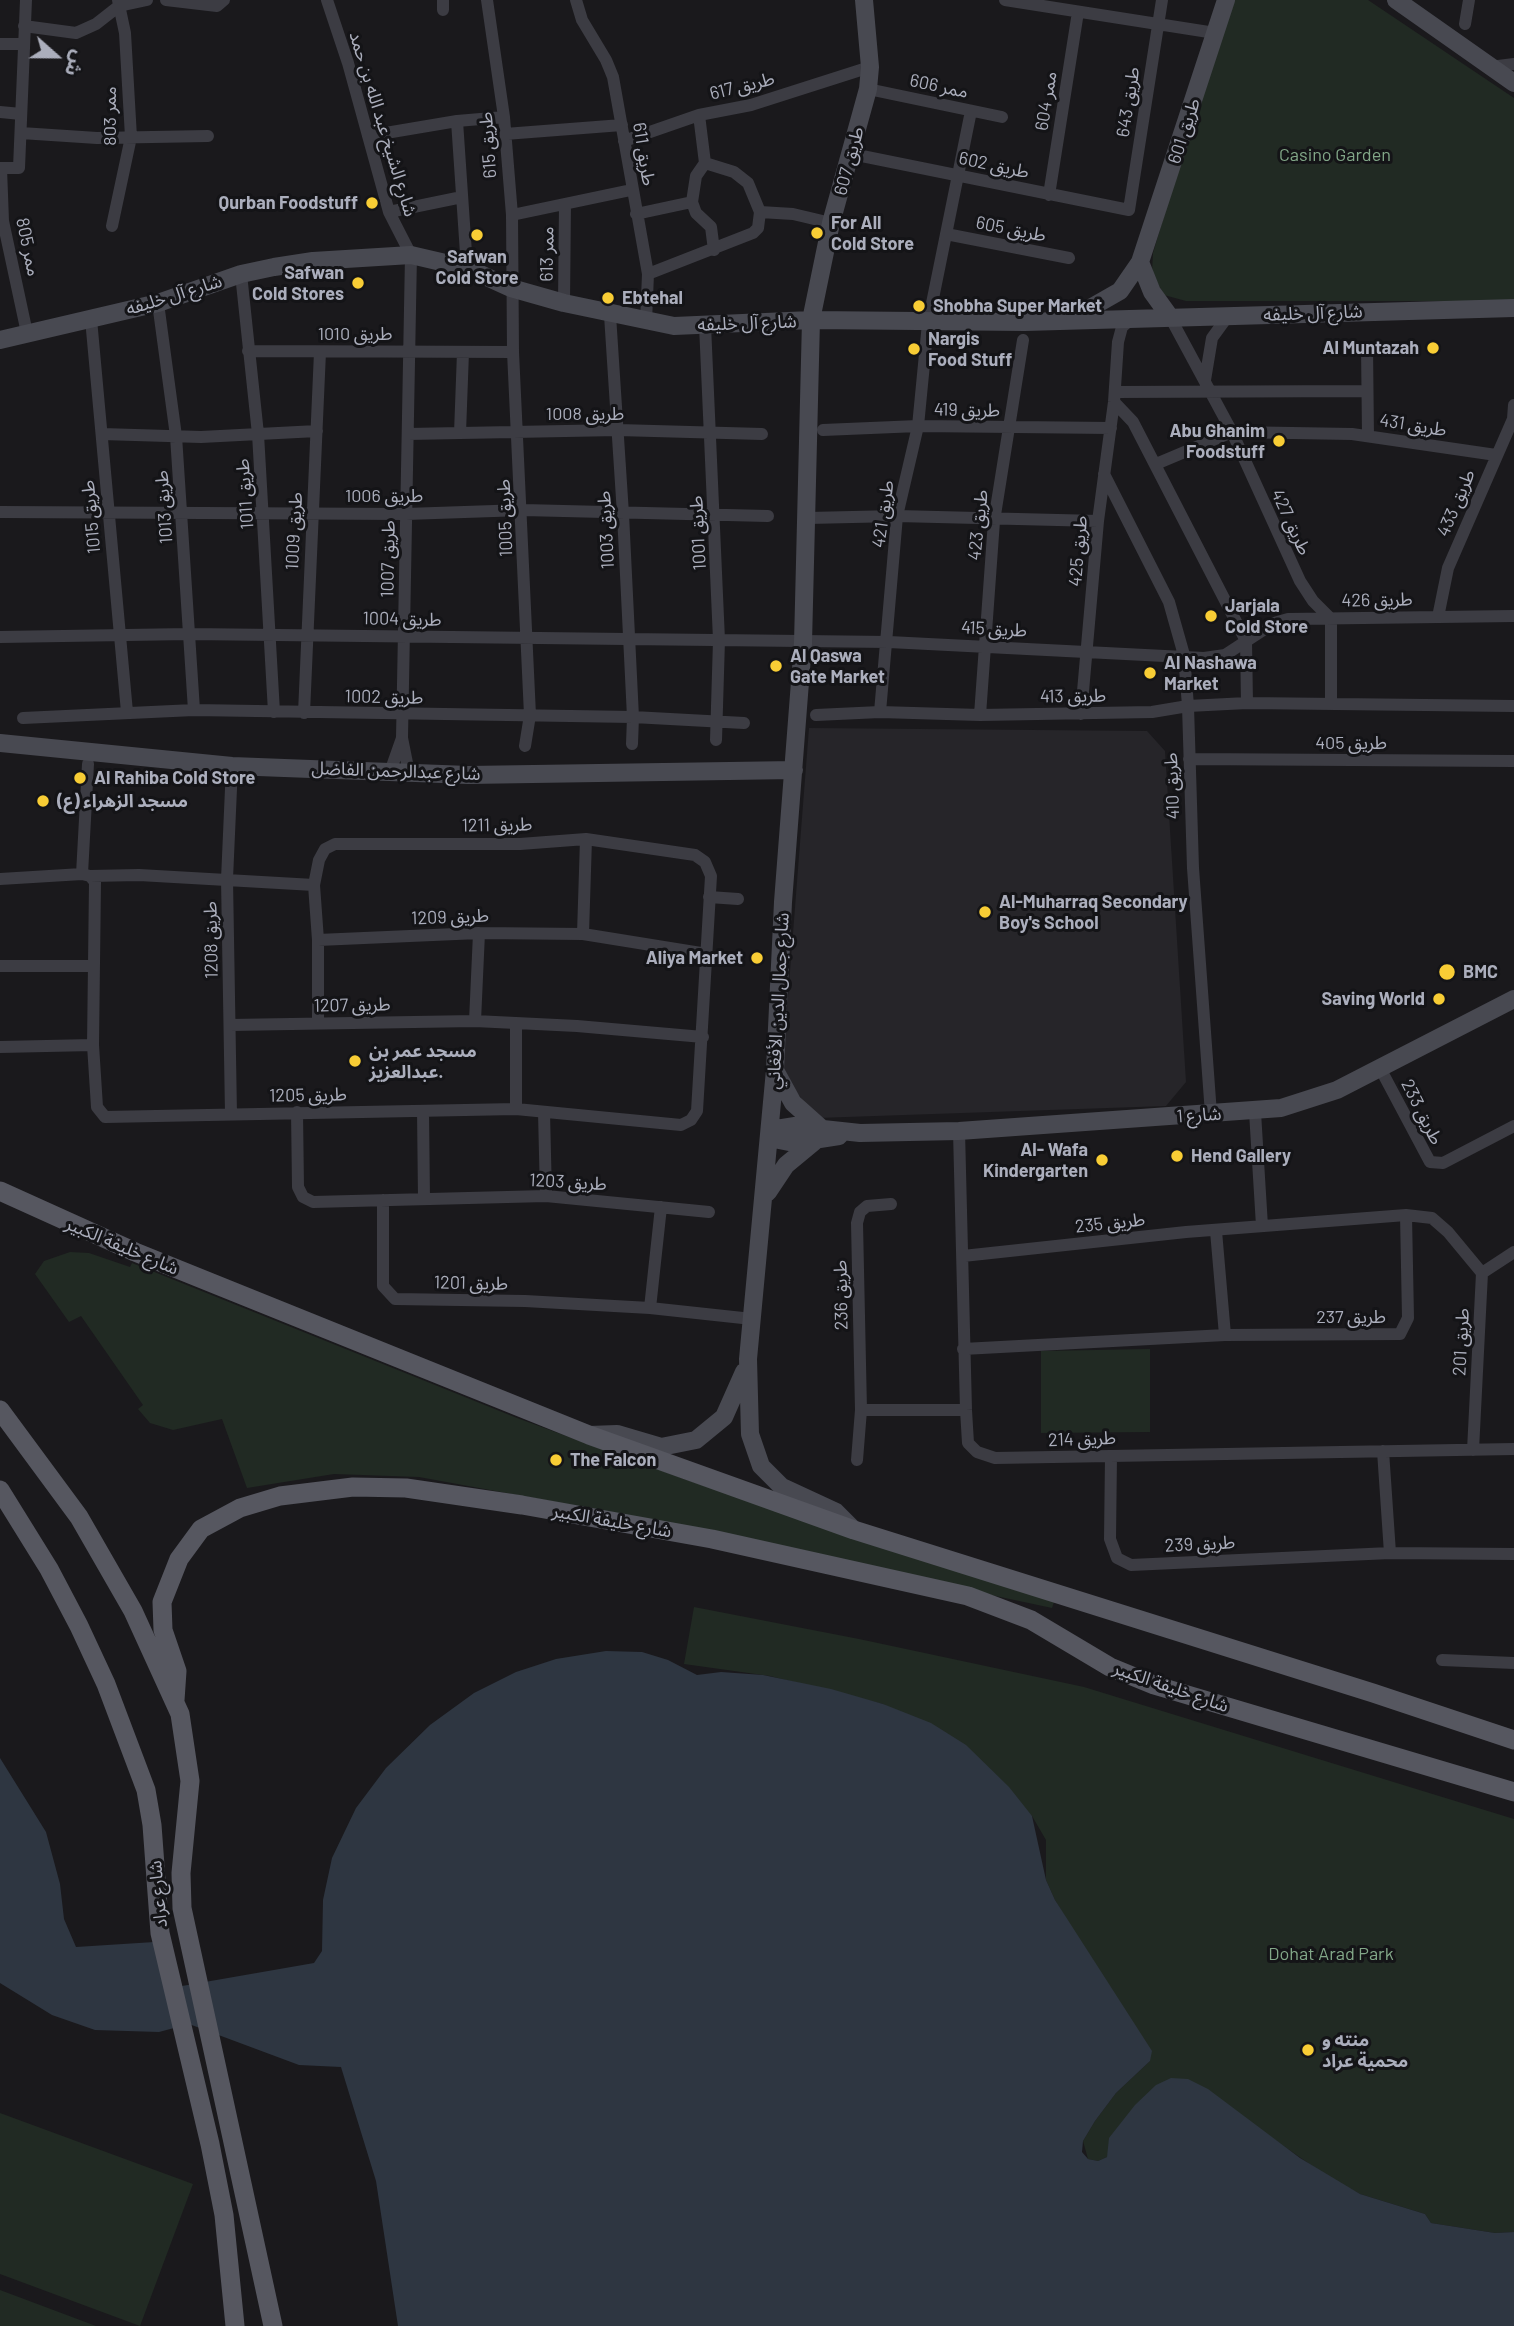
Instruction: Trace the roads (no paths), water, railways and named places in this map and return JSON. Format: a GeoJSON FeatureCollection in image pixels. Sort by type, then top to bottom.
{"type":"FeatureCollection","features":[{"type":"Feature","properties":{"kind":"main road","name":"شارع خليفة الكبير"},"geometry":{"type":"LineString","coordinates":[[0,1191],[147,1257],[589,1435],[855,1530],[1361,1689],[1514,1740]]}},
{"type":"Feature","properties":{"kind":"main road"},"geometry":{"type":"LineString","coordinates":[[0,1410],[79,1517],[133,1612],[175,1700]]}},
{"type":"Feature","properties":{"kind":"main road","name":"شارع خليفة الكبير"},"geometry":{"type":"LineString","coordinates":[[175,1700],[177,1671],[163,1630],[162,1602],[179,1559],[201,1529],[240,1508],[280,1496],[340,1487],[406,1488],[685,1534],[968,1596],[1031,1620],[1110,1667],[1154,1685],[1514,1792]]}},
{"type":"Feature","properties":{"kind":"main road","name":"شارع عراد"},"geometry":{"type":"LineString","coordinates":[[0,1490],[49,1569],[79,1626],[130,1743],[146,1790],[152,1825],[160,1933],[198,2089],[224,2215],[235,2326]]}},
{"type":"Feature","properties":{"kind":"main road","name":"شارع عراد"},"geometry":{"type":"LineString","coordinates":[[175,1700],[185,1736],[190,1782],[181,1873],[186,1928],[273,2326]]}},
{"type":"Feature","properties":{"kind":"street"},"geometry":{"type":"LineString","coordinates":[[0,168],[19,168],[22,44],[26,0]]}},
{"type":"Feature","properties":{"kind":"street"},"geometry":{"type":"LineString","coordinates":[[24,26],[76,33],[96,24],[118,3],[146,0]]}},
{"type":"Feature","properties":{"kind":"street"},"geometry":{"type":"LineString","coordinates":[[166,0],[217,6],[224,0]]}},
{"type":"Feature","properties":{"kind":"street","name":"شارع الشيخ عبد الله بن حمد"},"geometry":{"type":"LineString","coordinates":[[327,0],[389,212],[411,254]]}},
{"type":"Feature","properties":{"kind":"street","name":"طريق 615"},"geometry":{"type":"LineString","coordinates":[[487,0],[504,117],[512,215],[511,288]]}},
{"type":"Feature","properties":{"kind":"street","name":"طريق 611"},"geometry":{"type":"LineString","coordinates":[[576,0],[582,20],[610,68],[648,274],[646,322]]}},
{"type":"Feature","properties":{"kind":"street","name":"طريق 607"},"geometry":{"type":"LineString","coordinates":[[811,320],[831,223],[868,89],[870,67],[864,0]]}},
{"type":"Feature","properties":{"kind":"street","name":"طريق 643"},"geometry":{"type":"LineString","coordinates":[[1129,210],[1162,0]]}},
{"type":"Feature","properties":{"kind":"street","name":"طريق 601"},"geometry":{"type":"LineString","coordinates":[[1069,320],[1098,306],[1120,291],[1140,262],[1226,0]]}},
{"type":"Feature","properties":{"kind":"street"},"geometry":{"type":"LineString","coordinates":[[1465,24],[1469,0]]}},
{"type":"Feature","properties":{"kind":"street"},"geometry":{"type":"LineString","coordinates":[[1013,1],[1084,8],[1215,33]]}},
{"type":"Feature","properties":{"kind":"street","name":"ممر 803"},"geometry":{"type":"LineString","coordinates":[[112,226],[131,137],[125,33],[118,3]]}},
{"type":"Feature","properties":{"kind":"street"},"geometry":{"type":"LineString","coordinates":[[1406,3],[1514,83]]}},
{"type":"Feature","properties":{"kind":"street","name":"ممر 604"},"geometry":{"type":"LineString","coordinates":[[1049,195],[1084,8]]}},
{"type":"Feature","properties":{"kind":"street"},"geometry":{"type":"LineString","coordinates":[[0,44],[22,44]]}},
{"type":"Feature","properties":{"kind":"street"},"geometry":{"type":"LineString","coordinates":[[1490,67],[1514,64]]}},
{"type":"Feature","properties":{"kind":"street","name":"طريق 617"},"geometry":{"type":"LineString","coordinates":[[624,141],[699,115],[751,105],[870,67]]}},
{"type":"Feature","properties":{"kind":"street","name":"ممر 606"},"geometry":{"type":"LineString","coordinates":[[868,89],[1002,117]]}},
{"type":"Feature","properties":{"kind":"street"},"geometry":{"type":"LineString","coordinates":[[928,323],[971,111]]}},
{"type":"Feature","properties":{"kind":"street"},"geometry":{"type":"LineString","coordinates":[[0,112],[20,114]]}},
{"type":"Feature","properties":{"kind":"street"},"geometry":{"type":"LineString","coordinates":[[699,115],[705,163],[696,176],[692,202],[696,213],[711,227],[714,250]]}},
{"type":"Feature","properties":{"kind":"street"},"geometry":{"type":"LineString","coordinates":[[368,136],[457,121],[504,117]]}},
{"type":"Feature","properties":{"kind":"street"},"geometry":{"type":"LineString","coordinates":[[457,121],[467,268]]}},
{"type":"Feature","properties":{"kind":"street"},"geometry":{"type":"LineString","coordinates":[[505,134],[622,125]]}},
{"type":"Feature","properties":{"kind":"street"},"geometry":{"type":"LineString","coordinates":[[21,133],[131,137],[208,136]]}},
{"type":"Feature","properties":{"kind":"street","name":"طريق 602"},"geometry":{"type":"LineString","coordinates":[[852,154],[1129,210]]}},
{"type":"Feature","properties":{"kind":"street"},"geometry":{"type":"LineString","coordinates":[[648,274],[714,250],[753,233],[758,228],[760,212],[748,183],[734,172],[705,163]]}},
{"type":"Feature","properties":{"kind":"street","name":"ممر 805"},"geometry":{"type":"LineString","coordinates":[[0,168],[3,221],[27,333]]}},
{"type":"Feature","properties":{"kind":"street","name":"ممر 613"},"geometry":{"type":"LineString","coordinates":[[512,215],[631,190]]}},
{"type":"Feature","properties":{"kind":"street"},"geometry":{"type":"LineString","coordinates":[[389,212],[462,197]]}},
{"type":"Feature","properties":{"kind":"street"},"geometry":{"type":"LineString","coordinates":[[636,214],[692,202]]}},
{"type":"Feature","properties":{"kind":"street","name":"ممر 613"},"geometry":{"type":"LineString","coordinates":[[564,303],[565,204]]}},
{"type":"Feature","properties":{"kind":"street"},"geometry":{"type":"LineString","coordinates":[[760,212],[793,214],[831,223]]}},
{"type":"Feature","properties":{"kind":"street","name":"طريق 605"},"geometry":{"type":"LineString","coordinates":[[946,234],[1069,258]]}},
{"type":"Feature","properties":{"kind":"street","name":"شارع آل خليفه"},"geometry":{"type":"LineString","coordinates":[[0,340],[158,303],[241,274],[313,261],[411,254],[467,268],[511,288],[610,315],[646,322],[705,325],[811,320],[928,323],[1514,308]]}},
{"type":"Feature","properties":{"kind":"street","name":"طريق 1007"},"geometry":{"type":"LineString","coordinates":[[409,773],[402,738],[402,715],[411,254]]}},
{"type":"Feature","properties":{"kind":"street"},"geometry":{"type":"LineString","coordinates":[[1140,262],[1152,292],[1170,317]]}},
{"type":"Feature","properties":{"kind":"street","name":"طريق 1011"},"geometry":{"type":"LineString","coordinates":[[241,274],[264,512],[274,712]]}},
{"type":"Feature","properties":{"kind":"street","name":"طريق 1005"},"geometry":{"type":"LineString","coordinates":[[511,288],[523,510],[530,715],[525,746]]}},
{"type":"Feature","properties":{"kind":"street","name":"طريق 1013"},"geometry":{"type":"LineString","coordinates":[[158,303],[176,436],[194,710]]}},
{"type":"Feature","properties":{"kind":"street","name":"طريق 1003"},"geometry":{"type":"LineString","coordinates":[[610,315],[623,514],[632,744]]}},
{"type":"Feature","properties":{"kind":"street"},"geometry":{"type":"LineString","coordinates":[[1115,397],[1208,386],[1210,344],[1228,316]]}},
{"type":"Feature","properties":{"kind":"street","name":"طريق 425"},"geometry":{"type":"LineString","coordinates":[[1081,714],[1098,521],[1115,397],[1119,334],[1134,317]]}},
{"type":"Feature","properties":{"kind":"street","name":"طريق 427"},"geometry":{"type":"LineString","coordinates":[[1170,317],[1232,432],[1300,580],[1312,601],[1331,619]]}},
{"type":"Feature","properties":{"kind":"street","name":"طريق 1015"},"geometry":{"type":"LineString","coordinates":[[91,319],[127,712]]}},
{"type":"Feature","properties":{"kind":"street","name":"شارع جمال الدين الأفغاني"},"geometry":{"type":"LineString","coordinates":[[811,320],[808,518],[812,534],[810,621],[803,643],[783,902],[775,1070],[748,1359],[750,1434],[761,1466],[782,1487],[836,1512],[855,1530]]}},
{"type":"Feature","properties":{"kind":"street","name":"طريق 421"},"geometry":{"type":"LineString","coordinates":[[880,712],[889,642],[897,516],[918,426],[928,323]]}},
{"type":"Feature","properties":{"kind":"street","name":"طريق 1001"},"geometry":{"type":"LineString","coordinates":[[705,325],[719,640],[716,740]]}},
{"type":"Feature","properties":{"kind":"street","name":"طريق 423"},"geometry":{"type":"LineString","coordinates":[[980,715],[994,521],[1023,340]]}},
{"type":"Feature","properties":{"kind":"street","name":"طريق 431"},"geometry":{"type":"LineString","coordinates":[[1367,347],[1368,436],[1496,455]]}},
{"type":"Feature","properties":{"kind":"street","name":"طريق 1010"},"geometry":{"type":"LineString","coordinates":[[248,351],[513,352]]}},
{"type":"Feature","properties":{"kind":"street","name":"طريق 1009"},"geometry":{"type":"LineString","coordinates":[[304,713],[320,352]]}},
{"type":"Feature","properties":{"kind":"street"},"geometry":{"type":"LineString","coordinates":[[460,433],[463,352]]}},
{"type":"Feature","properties":{"kind":"street","name":"طريق 431"},"geometry":{"type":"LineString","coordinates":[[1208,386],[1367,391]]}},
{"type":"Feature","properties":{"kind":"street"},"geometry":{"type":"LineString","coordinates":[[1115,397],[1130,416],[1156,464],[1246,641],[1247,703]]}},
{"type":"Feature","properties":{"kind":"street","name":"طريق 433"},"geometry":{"type":"LineString","coordinates":[[1438,617],[1448,568],[1513,419],[1514,405]]}},
{"type":"Feature","properties":{"kind":"street","name":"طريق 419"},"geometry":{"type":"LineString","coordinates":[[823,430],[918,426],[1111,428]]}},
{"type":"Feature","properties":{"kind":"street","name":"طريق 1008"},"geometry":{"type":"LineString","coordinates":[[408,434],[618,430],[762,434]]}},
{"type":"Feature","properties":{"kind":"street"},"geometry":{"type":"LineString","coordinates":[[102,434],[176,436],[317,431]]}},
{"type":"Feature","properties":{"kind":"street"},"geometry":{"type":"LineString","coordinates":[[1156,464],[1232,432],[1368,436]]}},
{"type":"Feature","properties":{"kind":"street","name":"طريق 410"},"geometry":{"type":"LineString","coordinates":[[1104,474],[1168,602],[1184,655],[1192,868],[1211,1114]]}},
{"type":"Feature","properties":{"kind":"street","name":"طريق 1006"},"geometry":{"type":"LineString","coordinates":[[0,512],[406,514],[523,510],[768,516]]}},
{"type":"Feature","properties":{"kind":"street"},"geometry":{"type":"LineString","coordinates":[[808,518],[897,516],[994,521],[1098,521]]}},
{"type":"Feature","properties":{"kind":"street","name":"طريق 426"},"geometry":{"type":"LineString","coordinates":[[1184,655],[1215,658],[1275,623],[1301,618],[1514,616]]}},
{"type":"Feature","properties":{"kind":"street"},"geometry":{"type":"LineString","coordinates":[[1331,619],[1331,704]]}},
{"type":"Feature","properties":{"kind":"street","name":"طريق 1004"},"geometry":{"type":"LineString","coordinates":[[0,637],[189,634],[803,643]]}},
{"type":"Feature","properties":{"kind":"street","name":"طريق 415"},"geometry":{"type":"LineString","coordinates":[[803,643],[889,642],[1184,655]]}},
{"type":"Feature","properties":{"kind":"street","name":"طريق 413"},"geometry":{"type":"LineString","coordinates":[[816,715],[880,712],[980,715],[1153,712],[1188,706],[1247,703],[1514,706]]}},
{"type":"Feature","properties":{"kind":"street","name":"طريق 1002"},"geometry":{"type":"LineString","coordinates":[[23,718],[194,710],[633,717],[744,723]]}},
{"type":"Feature","properties":{"kind":"street","name":"طريق 1007"},"geometry":{"type":"LineString","coordinates":[[390,772],[402,738]]}},
{"type":"Feature","properties":{"kind":"street","name":"شارع عبدالرحمن الفاضل"},"geometry":{"type":"LineString","coordinates":[[0,743],[232,766],[409,773],[633,775],[794,770]]}},
{"type":"Feature","properties":{"kind":"street","name":"طريق 405"},"geometry":{"type":"LineString","coordinates":[[1189,759],[1514,761]]}},
{"type":"Feature","properties":{"kind":"street","name":"طريق 1205"},"geometry":{"type":"LineString","coordinates":[[88,764],[93,1045],[97,1107],[105,1117],[516,1109],[681,1125],[691,1120],[697,1111],[711,876],[705,862]]}},
{"type":"Feature","properties":{"kind":"street","name":"طريق 1208"},"geometry":{"type":"LineString","coordinates":[[231,1114],[228,879],[232,766]]}},
{"type":"Feature","properties":{"kind":"street"},"geometry":{"type":"LineString","coordinates":[[583,934],[586,839]]}},
{"type":"Feature","properties":{"kind":"street","name":"طريق 1211"},"geometry":{"type":"LineString","coordinates":[[318,1023],[318,940],[314,886],[319,860],[325,849],[335,844],[520,844],[586,839],[695,855],[705,862]]}},
{"type":"Feature","properties":{"kind":"street"},"geometry":{"type":"LineString","coordinates":[[0,880],[139,874],[314,886]]}},
{"type":"Feature","properties":{"kind":"street"},"geometry":{"type":"LineString","coordinates":[[709,897],[738,899]]}},
{"type":"Feature","properties":{"kind":"street"},"geometry":{"type":"LineString","coordinates":[[475,1021],[479,933]]}},
{"type":"Feature","properties":{"kind":"street","name":"طريق 1209"},"geometry":{"type":"LineString","coordinates":[[318,940],[479,933],[583,934],[707,954]]}},
{"type":"Feature","properties":{"kind":"street"},"geometry":{"type":"LineString","coordinates":[[0,966],[93,966]]}},
{"type":"Feature","properties":{"kind":"street","name":"شارع 1"},"geometry":{"type":"LineString","coordinates":[[770,1134],[796,1126],[819,1134],[959,1131],[1255,1112],[1321,1096],[1514,999]]}},
{"type":"Feature","properties":{"kind":"street","name":"طريق 1207"},"geometry":{"type":"LineString","coordinates":[[230,1025],[475,1021],[703,1037]]}},
{"type":"Feature","properties":{"kind":"street"},"geometry":{"type":"LineString","coordinates":[[516,1023],[516,1109]]}},
{"type":"Feature","properties":{"kind":"street"},"geometry":{"type":"LineString","coordinates":[[0,1048],[93,1045]]}},
{"type":"Feature","properties":{"kind":"street","name":"طريق 233"},"geometry":{"type":"LineString","coordinates":[[1380,1068],[1430,1162],[1443,1163],[1514,1126]]}},
{"type":"Feature","properties":{"kind":"street"},"geometry":{"type":"LineString","coordinates":[[765,1198],[786,1165],[819,1134],[793,1103],[775,1070]]}},
{"type":"Feature","properties":{"kind":"street"},"geometry":{"type":"LineString","coordinates":[[423,1111],[424,1199]]}},
{"type":"Feature","properties":{"kind":"street","name":"طريق 1203"},"geometry":{"type":"LineString","coordinates":[[297,1112],[298,1188],[303,1197],[313,1202],[546,1196],[709,1212]]}},
{"type":"Feature","properties":{"kind":"street"},"geometry":{"type":"LineString","coordinates":[[544,1112],[546,1196]]}},
{"type":"Feature","properties":{"kind":"street"},"geometry":{"type":"LineString","coordinates":[[1255,1112],[1262,1226]]}},
{"type":"Feature","properties":{"kind":"street","name":"طريق 214"},"geometry":{"type":"LineString","coordinates":[[959,1131],[963,1349],[968,1443],[986,1457],[1514,1449]]}},
{"type":"Feature","properties":{"kind":"street","name":"طريق 1201"},"geometry":{"type":"LineString","coordinates":[[383,1200],[383,1286],[388,1294],[396,1299],[526,1301],[650,1308],[752,1319]]}},
{"type":"Feature","properties":{"kind":"street","name":"طريق 236"},"geometry":{"type":"LineString","coordinates":[[857,1461],[861,1410],[857,1223],[860,1212],[867,1206],[891,1204]]}},
{"type":"Feature","properties":{"kind":"street"},"geometry":{"type":"LineString","coordinates":[[650,1308],[661,1207]]}},
{"type":"Feature","properties":{"kind":"street","name":"طريق 235"},"geometry":{"type":"LineString","coordinates":[[963,1256],[1262,1226],[1406,1215],[1432,1218],[1448,1232],[1482,1273]]}},
{"type":"Feature","properties":{"kind":"street","name":"طريق 237"},"geometry":{"type":"LineString","coordinates":[[963,1349],[1224,1335],[1399,1334],[1408,1318],[1406,1215]]}},
{"type":"Feature","properties":{"kind":"street"},"geometry":{"type":"LineString","coordinates":[[1216,1231],[1224,1335]]}},
{"type":"Feature","properties":{"kind":"street"},"geometry":{"type":"LineString","coordinates":[[1482,1273],[1514,1252]]}},
{"type":"Feature","properties":{"kind":"street","name":"طريق 201"},"geometry":{"type":"LineString","coordinates":[[1473,1450],[1482,1273]]}},
{"type":"Feature","properties":{"kind":"street","name":"شارع جمال الدين الأفغاني"},"geometry":{"type":"LineString","coordinates":[[589,1435],[617,1434],[661,1447],[696,1440],[716,1426],[731,1407],[748,1359]]}},
{"type":"Feature","properties":{"kind":"street"},"geometry":{"type":"LineString","coordinates":[[861,1410],[966,1410]]}},
{"type":"Feature","properties":{"kind":"street"},"geometry":{"type":"LineString","coordinates":[[1383,1451],[1391,1553]]}},
{"type":"Feature","properties":{"kind":"street","name":"طريق 239"},"geometry":{"type":"LineString","coordinates":[[1111,1456],[1110,1539],[1117,1558],[1124,1563],[1391,1553],[1514,1554]]}},
{"type":"Feature","properties":{"kind":"street"},"geometry":{"type":"LineString","coordinates":[[1442,1660],[1514,1663]]}},
{"type":"Feature","properties":{"kind":"place","name":"Qurban Foodstuff"},"geometry":{"type":"Point","coordinates":[372,203]}},
{"type":"Feature","properties":{"kind":"place","name":"For All Cold Store"},"geometry":{"type":"Point","coordinates":[817,233]}},
{"type":"Feature","properties":{"kind":"place","name":"Safwan Cold Store"},"geometry":{"type":"Point","coordinates":[477,235]}},
{"type":"Feature","properties":{"kind":"place","name":"Safwan Cold Stores"},"geometry":{"type":"Point","coordinates":[358,283]}},
{"type":"Feature","properties":{"kind":"place","name":"Ebtehal"},"geometry":{"type":"Point","coordinates":[608,298]}},
{"type":"Feature","properties":{"kind":"place","name":"Shobha Super Market"},"geometry":{"type":"Point","coordinates":[919,306]}},
{"type":"Feature","properties":{"kind":"place","name":"Al Muntazah"},"geometry":{"type":"Point","coordinates":[1433,348]}},
{"type":"Feature","properties":{"kind":"place","name":"Nargis Food Stuff"},"geometry":{"type":"Point","coordinates":[914,349]}},
{"type":"Feature","properties":{"kind":"place","name":"Abu Ghanim Foodstuff"},"geometry":{"type":"Point","coordinates":[1279,441]}},
{"type":"Feature","properties":{"kind":"place","name":"Jarjala Cold Store"},"geometry":{"type":"Point","coordinates":[1211,616]}},
{"type":"Feature","properties":{"kind":"place","name":"Al Qaswa Gate Market"},"geometry":{"type":"Point","coordinates":[776,666]}},
{"type":"Feature","properties":{"kind":"place","name":"Al Nashawa Market"},"geometry":{"type":"Point","coordinates":[1150,673]}},
{"type":"Feature","properties":{"kind":"place","name":"Al Rahiba Cold Store"},"geometry":{"type":"Point","coordinates":[80,778]}},
{"type":"Feature","properties":{"kind":"place","name":"مسجد الزهراء (ع)"},"geometry":{"type":"Point","coordinates":[43,801]}},
{"type":"Feature","properties":{"kind":"place","name":"Al-Muharraq Secondary Boy's School"},"geometry":{"type":"Point","coordinates":[985,912]}},
{"type":"Feature","properties":{"kind":"place","name":"Aliya Market"},"geometry":{"type":"Point","coordinates":[757,958]}},
{"type":"Feature","properties":{"kind":"place","name":"BMC"},"geometry":{"type":"Point","coordinates":[1447,972]}},
{"type":"Feature","properties":{"kind":"place","name":"Saving World"},"geometry":{"type":"Point","coordinates":[1439,999]}},
{"type":"Feature","properties":{"kind":"place","name":"مسجد عمر بن عبدالعزيز."},"geometry":{"type":"Point","coordinates":[355,1061]}},
{"type":"Feature","properties":{"kind":"place","name":"Hend Gallery"},"geometry":{"type":"Point","coordinates":[1177,1156]}},
{"type":"Feature","properties":{"kind":"place","name":"Al- Wafa Kindergarten"},"geometry":{"type":"Point","coordinates":[1102,1160]}},
{"type":"Feature","properties":{"kind":"place","name":"The Falcon"},"geometry":{"type":"Point","coordinates":[556,1460]}},
{"type":"Feature","properties":{"kind":"place","name":"منته و محمية عراد"},"geometry":{"type":"Point","coordinates":[1308,2050]}},
{"type":"Feature","properties":{"kind":"park label","name":"Casino Garden"},"geometry":{"type":"Point","coordinates":[1335,155]}},
{"type":"Feature","properties":{"kind":"park label","name":"Dohat Arad Park"},"geometry":{"type":"Point","coordinates":[1331,1954]}}]}
